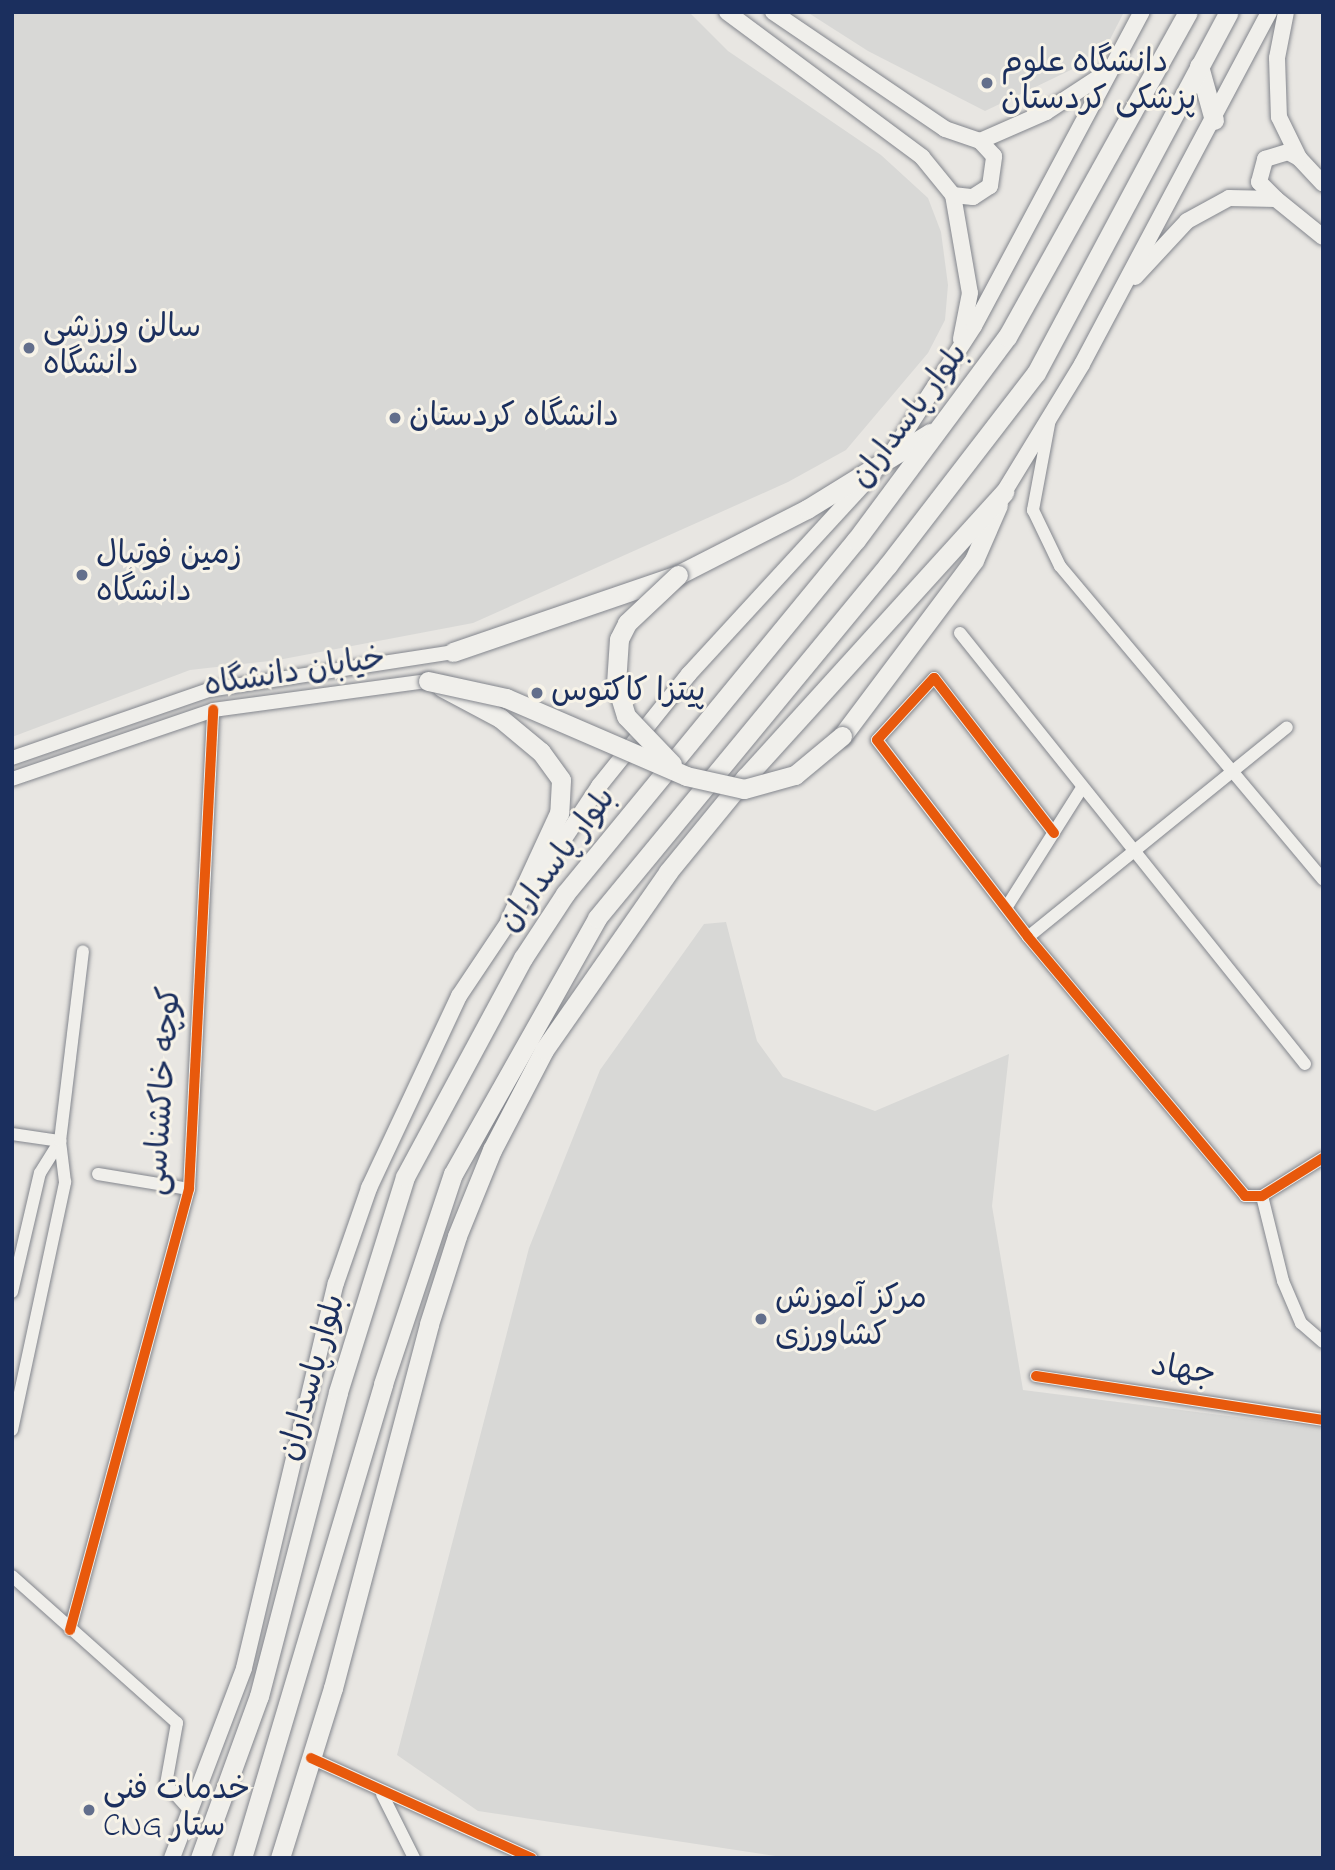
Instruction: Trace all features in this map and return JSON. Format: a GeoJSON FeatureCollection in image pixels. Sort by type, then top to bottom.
{"type":"FeatureCollection","features":[{"type":"Feature","properties":{"kind":"main road"},"geometry":{"type":"LineString","coordinates":[[727,12],[922,157],[953,195],[970,293],[959,351]]}},
{"type":"Feature","properties":{"kind":"main road"},"geometry":{"type":"LineString","coordinates":[[773,12],[945,129],[980,141],[994,156],[990,186],[973,197],[953,195]]}},
{"type":"Feature","properties":{"kind":"main road"},"geometry":{"type":"LineString","coordinates":[[172,1858],[244,1668],[336,1283],[369,1188],[458,996],[599,786],[689,674],[887,460],[959,351],[1142,12]]}},
{"type":"Feature","properties":{"kind":"main road","name":"بلوار پاسداران"},"geometry":{"type":"LineString","coordinates":[[200,1858],[259,1696],[338,1392],[405,1177],[523,958],[565,894],[856,540],[1007,337],[1188,12]]}},
{"type":"Feature","properties":{"kind":"main road","name":"بلوار پاسداران"},"geometry":{"type":"LineString","coordinates":[[242,1858],[383,1384],[453,1174],[597,918],[888,565],[1036,373],[1229,12]]}},
{"type":"Feature","properties":{"kind":"main road"},"geometry":{"type":"LineString","coordinates":[[428,681],[506,698],[686,776],[744,789],[794,775],[842,736],[974,560],[1004,492],[1214,120],[1269,12]]}},
{"type":"Feature","properties":{"kind":"main road"},"geometry":{"type":"LineString","coordinates":[[1286,12],[1278,58],[1279,117],[1299,158]]}},
{"type":"Feature","properties":{"kind":"main road"},"geometry":{"type":"LineString","coordinates":[[1199,66],[1214,120]]}},
{"type":"Feature","properties":{"kind":"main road"},"geometry":{"type":"LineString","coordinates":[[980,141],[1046,112],[1112,69]]}},
{"type":"Feature","properties":{"kind":"main road"},"geometry":{"type":"LineString","coordinates":[[1323,184],[1299,158],[1289,152],[1265,159],[1259,182],[1323,237]]}},
{"type":"Feature","properties":{"kind":"main road"},"geometry":{"type":"LineString","coordinates":[[1116,297],[1186,221],[1229,198],[1276,199]]}},
{"type":"Feature","properties":{"kind":"main road"},"geometry":{"type":"LineString","coordinates":[[453,652],[678,575],[807,509],[941,426]]}},
{"type":"Feature","properties":{"kind":"main road"},"geometry":{"type":"LineString","coordinates":[[280,1858],[311,1758],[457,1236],[492,1150],[544,1050],[668,872],[745,778],[1004,492]]}},
{"type":"Feature","properties":{"kind":"main road"},"geometry":{"type":"LineString","coordinates":[[678,575],[627,623],[619,639],[616,684],[626,716],[652,747],[686,776]]}},
{"type":"Feature","properties":{"kind":"main road"},"geometry":{"type":"LineString","coordinates":[[428,681],[499,718],[541,752],[561,780],[559,813],[509,921]]}},
{"type":"Feature","properties":{"kind":"main road"},"geometry":{"type":"LineString","coordinates":[[567,971],[592,983]]}},
{"type":"Feature","properties":{"kind":"street"},"geometry":{"type":"LineString","coordinates":[[1052,408],[1033,510],[1060,566],[1235,771],[1323,879]]}},
{"type":"Feature","properties":{"kind":"street"},"geometry":{"type":"LineString","coordinates":[[960,633],[1305,1064]]}},
{"type":"Feature","properties":{"kind":"street","name":"خیابان دانشگاه"},"geometry":{"type":"LineString","coordinates":[[12,758],[208,690],[453,652]]}},
{"type":"Feature","properties":{"kind":"street"},"geometry":{"type":"LineString","coordinates":[[1054,833],[934,678],[877,740],[1028,937],[1245,1196],[1262,1196],[1323,1158]]}},
{"type":"Feature","properties":{"kind":"street","name":"خیابان دانشگاه"},"geometry":{"type":"LineString","coordinates":[[12,779],[213,710],[428,681]]}},
{"type":"Feature","properties":{"kind":"street","name":"کوچه خاکشناسی"},"geometry":{"type":"LineString","coordinates":[[70,1630],[189,1189],[213,710]]}},
{"type":"Feature","properties":{"kind":"street"},"geometry":{"type":"LineString","coordinates":[[1028,937],[1287,727]]}},
{"type":"Feature","properties":{"kind":"street"},"geometry":{"type":"LineString","coordinates":[[1006,908],[1082,788]]}},
{"type":"Feature","properties":{"kind":"street"},"geometry":{"type":"LineString","coordinates":[[12,1430],[65,1182],[60,1141],[83,951]]}},
{"type":"Feature","properties":{"kind":"street"},"geometry":{"type":"LineString","coordinates":[[12,1134],[60,1141]]}},
{"type":"Feature","properties":{"kind":"street"},"geometry":{"type":"LineString","coordinates":[[12,1292],[40,1172],[60,1141]]}},
{"type":"Feature","properties":{"kind":"street"},"geometry":{"type":"LineString","coordinates":[[99,1174],[189,1189]]}},
{"type":"Feature","properties":{"kind":"street"},"geometry":{"type":"LineString","coordinates":[[1262,1196],[1283,1281],[1301,1323],[1323,1342]]}},
{"type":"Feature","properties":{"kind":"street","name":"جهاد"},"geometry":{"type":"LineString","coordinates":[[1036,1376],[1323,1420]]}},
{"type":"Feature","properties":{"kind":"street"},"geometry":{"type":"LineString","coordinates":[[12,1576],[116,1672],[177,1723],[166,1784],[191,1812]]}},
{"type":"Feature","properties":{"kind":"street"},"geometry":{"type":"LineString","coordinates":[[311,1758],[382,1794],[531,1858]]}},
{"type":"Feature","properties":{"kind":"street"},"geometry":{"type":"LineString","coordinates":[[382,1794],[414,1858]]}},
{"type":"Feature","properties":{"kind":"shaded area","name":"دانشگاه کردستان"},"geometry":{"type":"Polygon","coordinates":[[[12,12],[689,12],[728,51],[881,155],[928,198],[941,232],[948,285],[945,320],[928,353],[846,450],[788,482],[473,623],[278,660],[190,670],[12,737],[12,12]]]}},
{"type":"Feature","properties":{"kind":"shaded area","name":"دانشگاه علوم پزشکی کردستان"},"geometry":{"type":"Polygon","coordinates":[[[807,12],[1124,12],[1102,55],[985,111],[868,51],[807,12]]]}},
{"type":"Feature","properties":{"kind":"shaded area","name":"مرکز آموزش کشاورزی"},"geometry":{"type":"Polygon","coordinates":[[[726,922],[757,1041],[783,1077],[875,1111],[1009,1054],[992,1206],[1023,1390],[1323,1428],[1323,1858],[789,1858],[478,1811],[397,1755],[529,1248],[600,1070],[704,924],[726,922]]]}},
{"type":"Feature","properties":{"kind":"cycle path"},"geometry":{"type":"LineString","coordinates":[[1054,833],[934,678],[877,740],[1028,937],[1245,1196],[1262,1196],[1323,1158]]}},
{"type":"Feature","properties":{"kind":"cycle path"},"geometry":{"type":"LineString","coordinates":[[70,1630],[189,1189],[213,710]]}},
{"type":"Feature","properties":{"kind":"cycle path"},"geometry":{"type":"LineString","coordinates":[[1036,1376],[1323,1420]]}},
{"type":"Feature","properties":{"kind":"cycle path"},"geometry":{"type":"LineString","coordinates":[[311,1758],[531,1858]]}},
{"type":"Feature","properties":{"kind":"place","name":"دانشگاه علوم پزشکی کردستان"},"geometry":{"type":"Point","coordinates":[987,83]}},
{"type":"Feature","properties":{"kind":"place","name":"سالن ورزشی دانشگاه"},"geometry":{"type":"Point","coordinates":[29,348]}},
{"type":"Feature","properties":{"kind":"place","name":"دانشگاه کردستان"},"geometry":{"type":"Point","coordinates":[395,418]}},
{"type":"Feature","properties":{"kind":"place","name":"زمین فوتبال دانشگاه"},"geometry":{"type":"Point","coordinates":[82,575]}},
{"type":"Feature","properties":{"kind":"place","name":"پیتزا کاکتوس"},"geometry":{"type":"Point","coordinates":[537,693]}},
{"type":"Feature","properties":{"kind":"place","name":"مرکز آموزش کشاورزی"},"geometry":{"type":"Point","coordinates":[761,1319]}},
{"type":"Feature","properties":{"kind":"place","name":"خدمات فنی‌ CNG ستار"},"geometry":{"type":"Point","coordinates":[89,1810]}}]}
